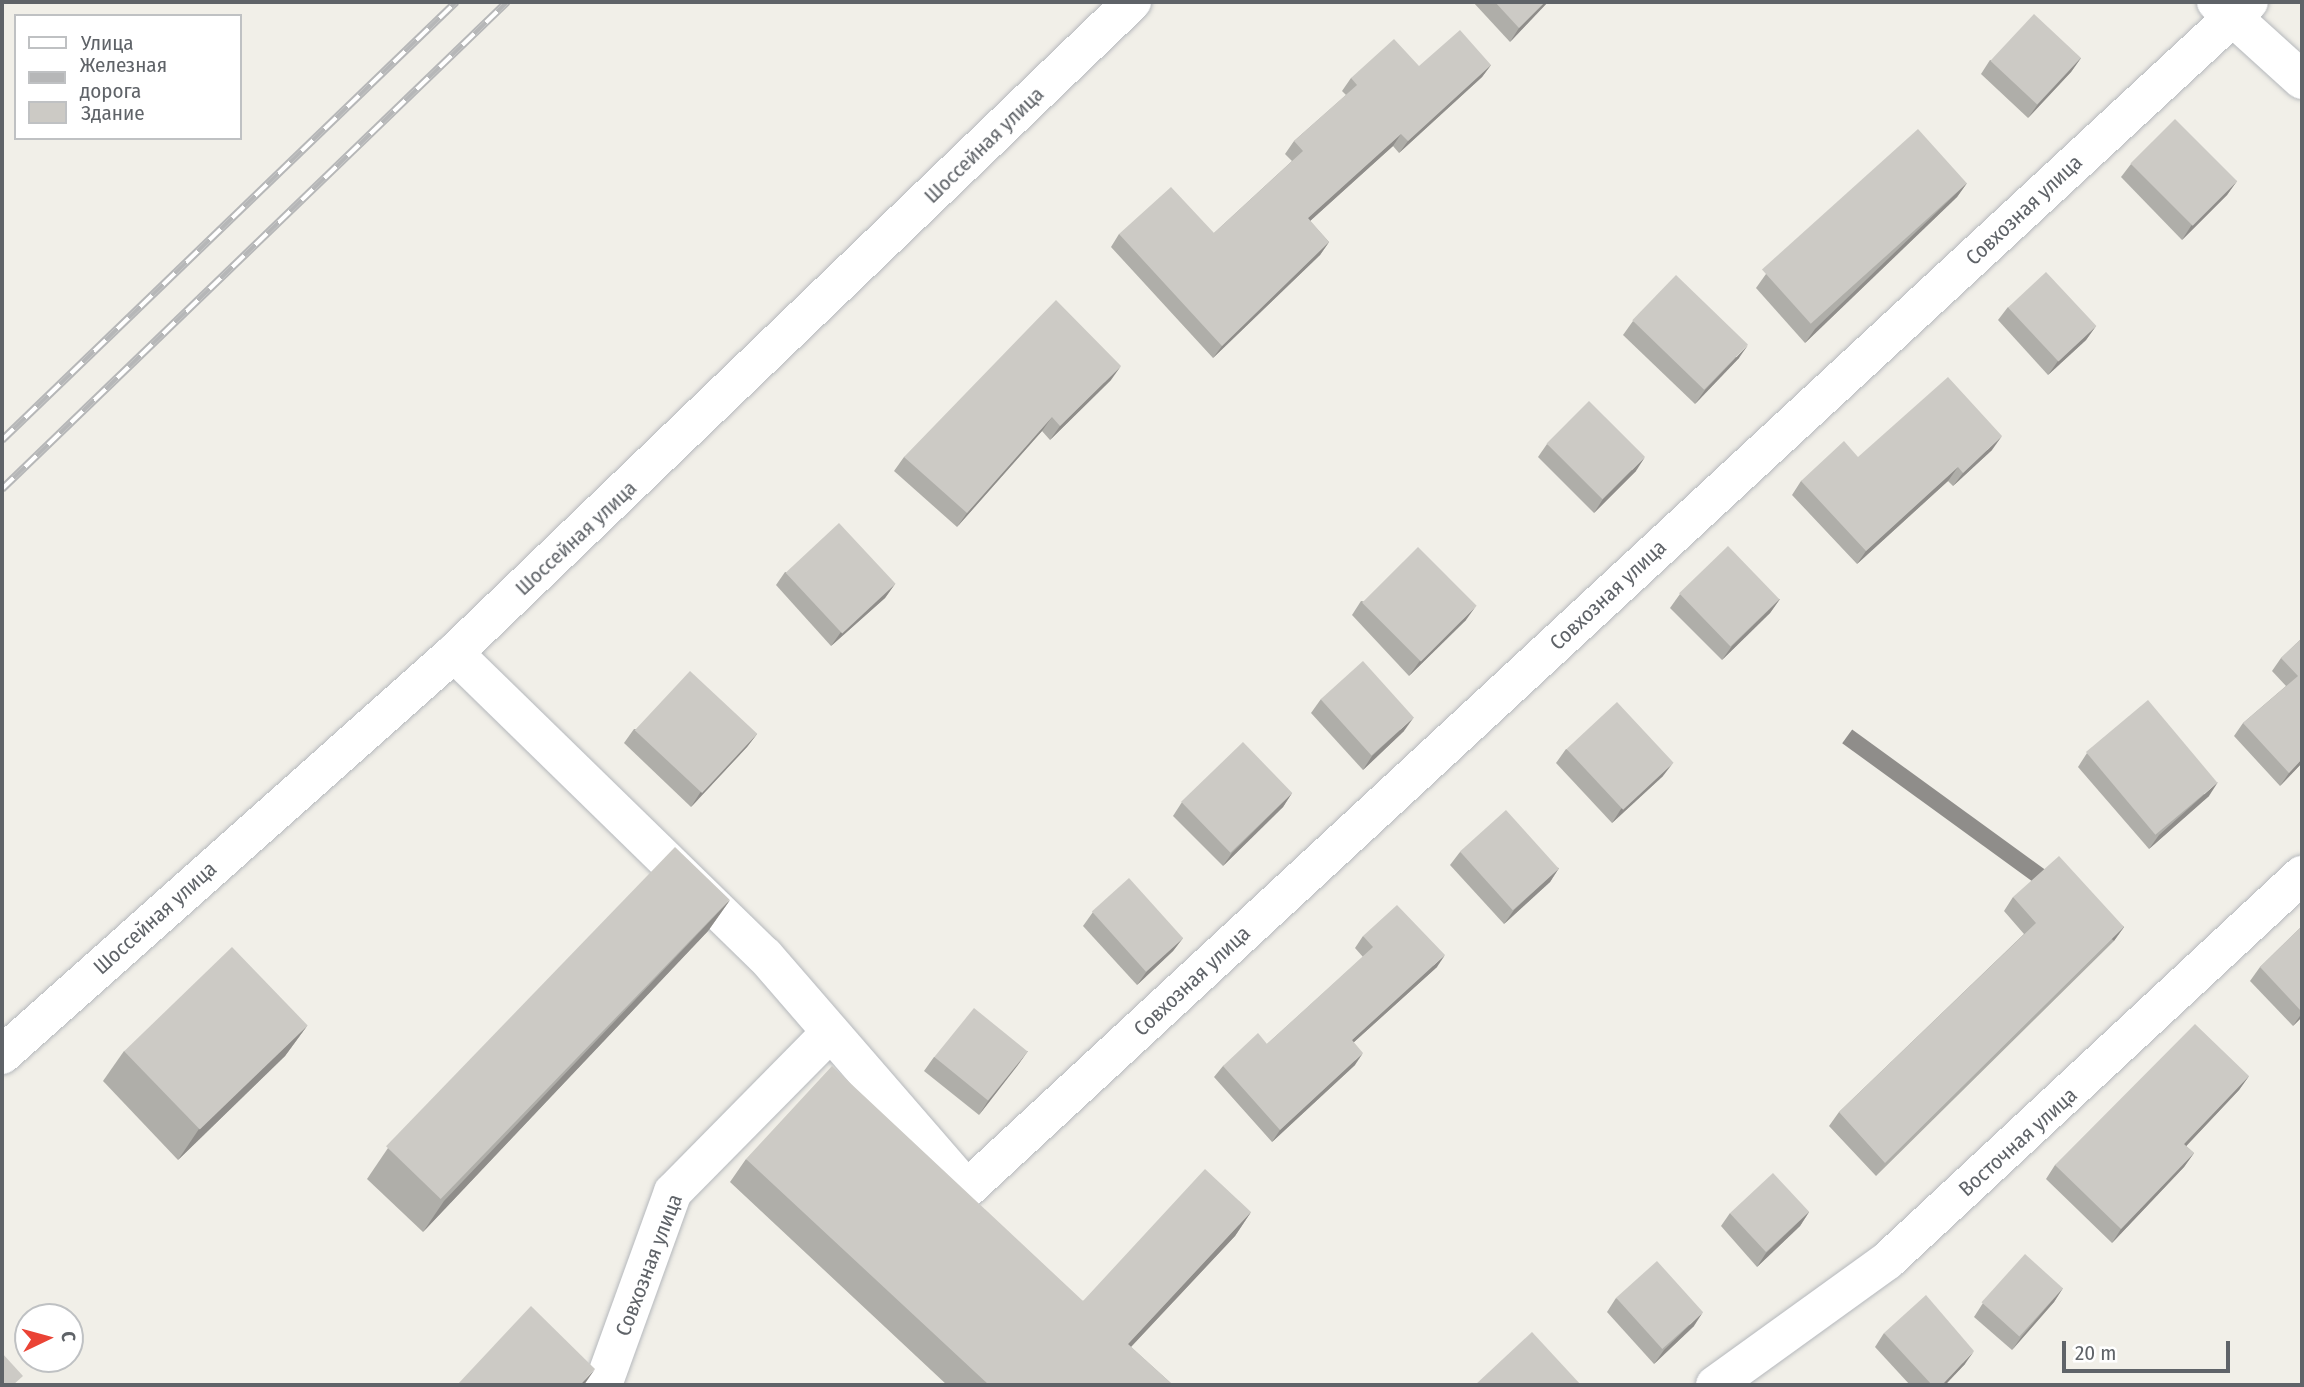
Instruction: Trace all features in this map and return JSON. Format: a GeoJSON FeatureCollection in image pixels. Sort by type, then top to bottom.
{"type":"FeatureCollection","features":[{"type":"Feature","properties":{"kind":"street","name":"Шоссейная улица"},"geometry":{"type":"LineString","coordinates":[[2,1055],[454,653],[1132,2]]}},
{"type":"Feature","properties":{"kind":"street"},"geometry":{"type":"LineString","coordinates":[[2232,7],[2302,80]]}},
{"type":"Feature","properties":{"kind":"street","name":"Совхозная улица"},"geometry":{"type":"LineString","coordinates":[[603,1385],[673,1192],[828,1035],[967,1189],[2232,7]]}},
{"type":"Feature","properties":{"kind":"street"},"geometry":{"type":"LineString","coordinates":[[454,653],[765,956],[828,1035]]}},
{"type":"Feature","properties":{"kind":"street","name":"Восточная улица"},"geometry":{"type":"LineString","coordinates":[[1715,1385],[1887,1261],[2302,875]]}},
{"type":"Feature","properties":{"kind":"building"},"geometry":{"type":"Polygon","coordinates":[[[1495,2],[1545,2],[1519,28],[1495,2]]]}},
{"type":"Feature","properties":{"kind":"building"},"geometry":{"type":"Polygon","coordinates":[[[2034,14],[2081,58],[2037,104],[1990,61],[2034,14]]]}},
{"type":"Feature","properties":{"kind":"building"},"geometry":{"type":"Polygon","coordinates":[[[1460,30],[1491,65],[1408,141],[1401,134],[1308,218],[1329,242],[1222,346],[1119,234],[1171,187],[1214,233],[1303,151],[1294,141],[1357,85],[1351,78],[1394,39],[1419,66],[1460,30]]]}},
{"type":"Feature","properties":{"kind":"building"},"geometry":{"type":"Polygon","coordinates":[[[2175,119],[2237,181],[2193,226],[2130,164],[2175,119]]]}},
{"type":"Feature","properties":{"kind":"building"},"geometry":{"type":"Polygon","coordinates":[[[1918,129],[1967,183],[1811,324],[1762,270],[1918,129]]]}},
{"type":"Feature","properties":{"kind":"building"},"geometry":{"type":"Polygon","coordinates":[[[2046,272],[2096,326],[2058,362],[2008,307],[2046,272]]]}},
{"type":"Feature","properties":{"kind":"building"},"geometry":{"type":"Polygon","coordinates":[[[1676,275],[1748,344],[1704,390],[1632,320],[1676,275]]]}},
{"type":"Feature","properties":{"kind":"building"},"geometry":{"type":"Polygon","coordinates":[[[1056,300],[1121,366],[1060,426],[1052,417],[967,513],[904,457],[1056,300]]]}},
{"type":"Feature","properties":{"kind":"building"},"geometry":{"type":"Polygon","coordinates":[[[1948,377],[2002,436],[1963,473],[1958,467],[1866,551],[1801,481],[1844,441],[1858,457],[1948,377]]]}},
{"type":"Feature","properties":{"kind":"building"},"geometry":{"type":"Polygon","coordinates":[[[1589,401],[1645,457],[1602,499],[1547,443],[1589,401]]]}},
{"type":"Feature","properties":{"kind":"building"},"geometry":{"type":"Polygon","coordinates":[[[839,523],[896,584],[842,633],[786,573],[839,523]]]}},
{"type":"Feature","properties":{"kind":"building"},"geometry":{"type":"Polygon","coordinates":[[[1728,546],[1779,599],[1730,646],[1679,593],[1728,546]]]}},
{"type":"Feature","properties":{"kind":"building"},"geometry":{"type":"Polygon","coordinates":[[[1418,547],[1477,606],[1421,662],[1362,603],[1418,547]]]}},
{"type":"Feature","properties":{"kind":"building"},"geometry":{"type":"Polygon","coordinates":[[[2302,638],[2302,759],[2289,773],[2243,723],[2298,676],[2281,658],[2302,638]]]}},
{"type":"Feature","properties":{"kind":"building"},"geometry":{"type":"Polygon","coordinates":[[[1363,661],[1414,717],[1371,756],[1321,699],[1363,661]]]}},
{"type":"Feature","properties":{"kind":"building"},"geometry":{"type":"Polygon","coordinates":[[[690,671],[757,734],[702,793],[635,730],[690,671]]]}},
{"type":"Feature","properties":{"kind":"building"},"geometry":{"type":"Polygon","coordinates":[[[2148,700],[2217,783],[2155,835],[2086,752],[2148,700]]]}},
{"type":"Feature","properties":{"kind":"building"},"geometry":{"type":"Polygon","coordinates":[[[1617,702],[1674,763],[1623,810],[1567,749],[1617,702]]]}},
{"type":"Feature","properties":{"kind":"building"},"geometry":{"type":"Polygon","coordinates":[[[1243,742],[1292,793],[1230,853],[1181,802],[1243,742]]]}},
{"type":"Feature","properties":{"kind":"building"},"geometry":{"type":"Polygon","coordinates":[[[1506,810],[1559,869],[1513,910],[1460,851],[1506,810]]]}},
{"type":"Feature","properties":{"kind":"building"},"geometry":{"type":"Polygon","coordinates":[[[675,847],[730,900],[441,1199],[386,1146],[675,847]]]}},
{"type":"Feature","properties":{"kind":"building"},"geometry":{"type":"Polygon","coordinates":[[[2059,856],[2124,927],[1885,1163],[1839,1112],[2036,923],[2013,897],[2059,856]]]}},
{"type":"Feature","properties":{"kind":"building"},"geometry":{"type":"Polygon","coordinates":[[[1129,878],[1183,938],[1146,972],[1092,911],[1129,878]]]}},
{"type":"Feature","properties":{"kind":"building"},"geometry":{"type":"Polygon","coordinates":[[[1397,905],[1445,955],[1352,1040],[1363,1053],[1280,1130],[1223,1066],[1258,1033],[1267,1044],[1373,947],[1363,936],[1397,905]]]}},
{"type":"Feature","properties":{"kind":"building"},"geometry":{"type":"Polygon","coordinates":[[[2302,926],[2302,1012],[2260,967],[2302,926]]]}},
{"type":"Feature","properties":{"kind":"building"},"geometry":{"type":"Polygon","coordinates":[[[232,947],[308,1025],[200,1130],[124,1051],[232,947]]]}},
{"type":"Feature","properties":{"kind":"building"},"geometry":{"type":"Polygon","coordinates":[[[974,1008],[1028,1051],[988,1100],[934,1057],[974,1008]]]}},
{"type":"Feature","properties":{"kind":"building"},"geometry":{"type":"Polygon","coordinates":[[[2195,1024],[2249,1076],[2184,1144],[2194,1153],[2121,1229],[2055,1165],[2195,1024]]]}},
{"type":"Feature","properties":{"kind":"building"},"geometry":{"type":"Polygon","coordinates":[[[832,1066],[1083,1301],[1205,1169],[1251,1212],[1128,1344],[1173,1385],[989,1385],[746,1159],[832,1066]]]}},
{"type":"Feature","properties":{"kind":"building"},"geometry":{"type":"Polygon","coordinates":[[[1773,1173],[1809,1212],[1766,1252],[1730,1213],[1773,1173]]]}},
{"type":"Feature","properties":{"kind":"building"},"geometry":{"type":"Polygon","coordinates":[[[2025,1254],[2063,1288],[2019,1336],[1982,1302],[2025,1254]]]}},
{"type":"Feature","properties":{"kind":"building"},"geometry":{"type":"Polygon","coordinates":[[[1657,1261],[1703,1312],[1662,1349],[1616,1298],[1657,1261]]]}},
{"type":"Feature","properties":{"kind":"building"},"geometry":{"type":"Polygon","coordinates":[[[1926,1295],[1974,1351],[1942,1385],[1932,1385],[1884,1333],[1926,1295]]]}},
{"type":"Feature","properties":{"kind":"building"},"geometry":{"type":"Polygon","coordinates":[[[531,1306],[595,1369],[580,1385],[457,1385],[531,1306]]]}},
{"type":"Feature","properties":{"kind":"building"},"geometry":{"type":"Polygon","coordinates":[[[1532,1332],[1581,1385],[1475,1385],[1532,1332]]]}},
{"type":"Feature","properties":{"kind":"building"},"geometry":{"type":"Polygon","coordinates":[[[2,1353],[14,1366],[14,1373],[23,1376],[13,1385],[2,1385],[2,1353]]]}},
{"type":"Feature","properties":{"kind":"railway"},"geometry":{"type":"LineString","coordinates":[[2,440],[456,2]]}},
{"type":"Feature","properties":{"kind":"railway"},"geometry":{"type":"LineString","coordinates":[[2,489],[507,2]]}}]}
